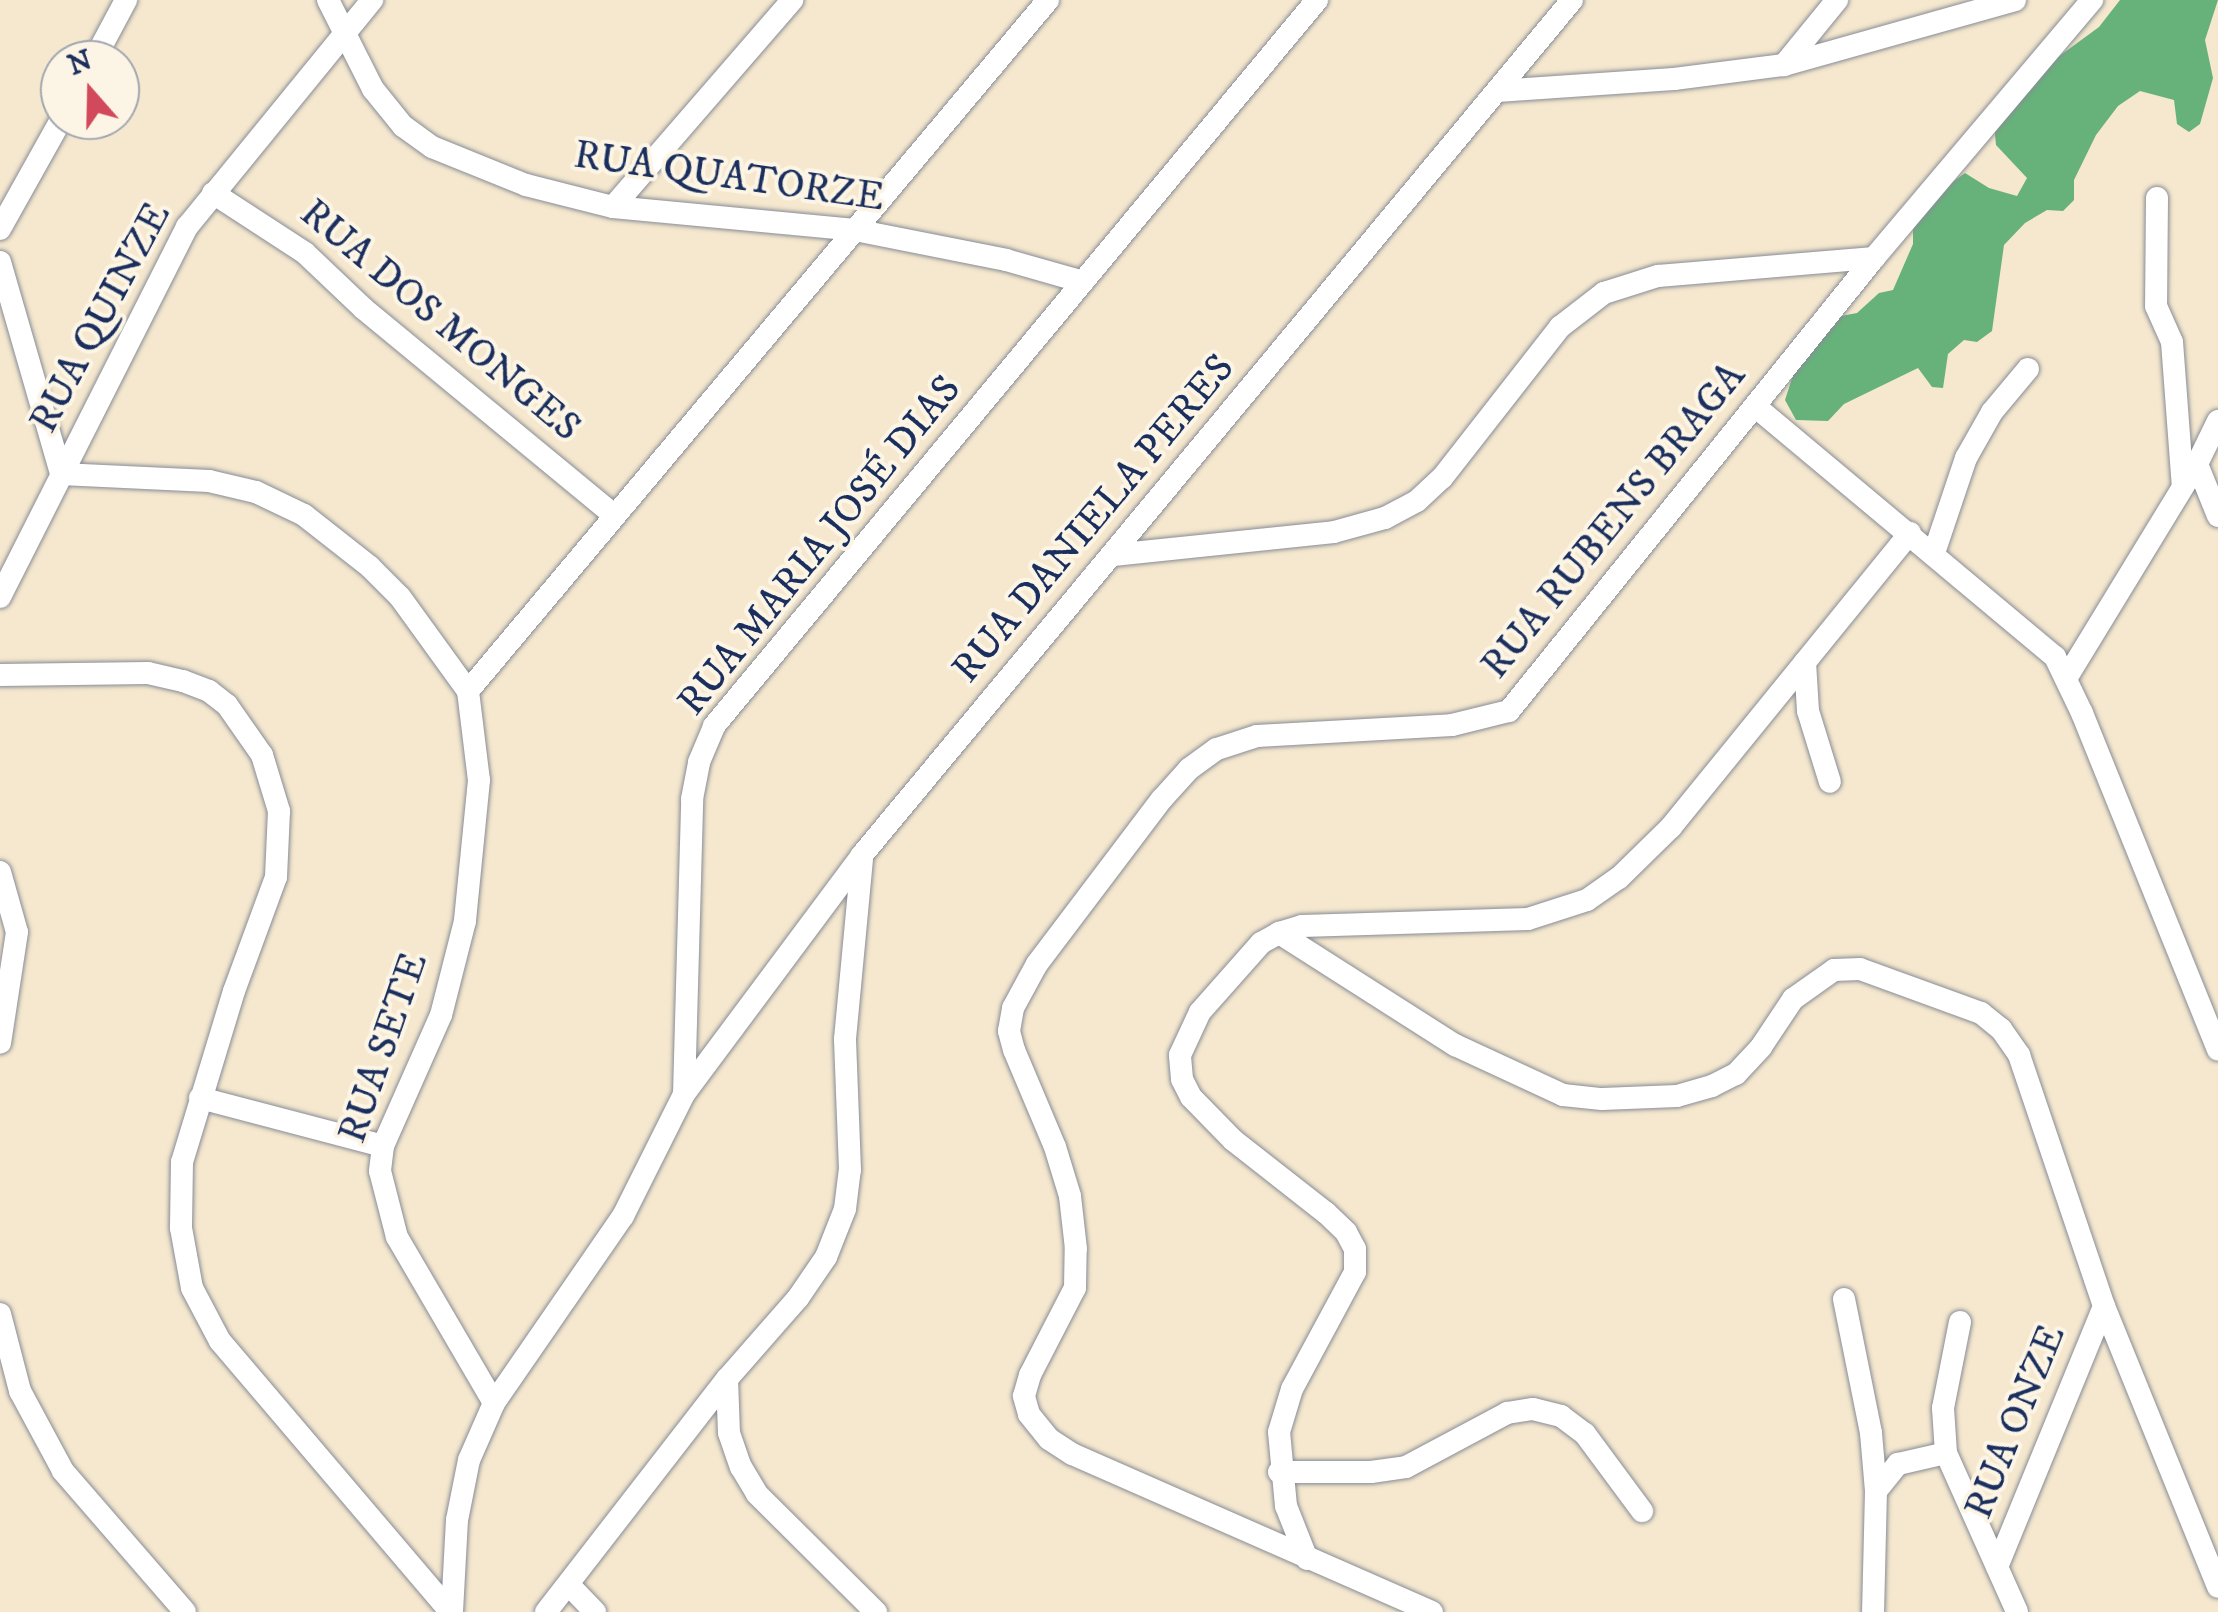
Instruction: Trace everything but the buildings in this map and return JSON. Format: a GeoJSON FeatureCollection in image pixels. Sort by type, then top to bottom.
{"type":"FeatureCollection","features":[{"type":"Feature","properties":{"kind":"street"},"geometry":{"type":"LineString","coordinates":[[105,40],[126,0]]}},
{"type":"Feature","properties":{"kind":"street","name":"RUA QUATORZE"},"geometry":{"type":"LineString","coordinates":[[328,0],[388,109],[432,146],[526,185],[613,207],[855,230],[1006,260],[1082,282]]}},
{"type":"Feature","properties":{"kind":"street","name":"RUA QUINZE"},"geometry":{"type":"LineString","coordinates":[[0,597],[164,264],[213,194],[372,0]]}},
{"type":"Feature","properties":{"kind":"street"},"geometry":{"type":"LineString","coordinates":[[613,207],[792,0]]}},
{"type":"Feature","properties":{"kind":"street"},"geometry":{"type":"LineString","coordinates":[[0,262],[61,474],[209,481],[256,492],[304,515],[370,566],[400,597],[468,691],[1048,0]]}},
{"type":"Feature","properties":{"kind":"street","name":"RUA MARIA JOSÉ DIAS"},"geometry":{"type":"LineString","coordinates":[[452,1612],[468,1460],[494,1404],[623,1216],[684,1094],[692,799],[700,762],[714,726],[1317,0]]}},
{"type":"Feature","properties":{"kind":"street","name":"RUA DANIELA PERES"},"geometry":{"type":"LineString","coordinates":[[684,1094],[862,855],[1572,0]]}},
{"type":"Feature","properties":{"kind":"street"},"geometry":{"type":"LineString","coordinates":[[1784,64],[1836,0]]}},
{"type":"Feature","properties":{"kind":"street"},"geometry":{"type":"LineString","coordinates":[[1498,91],[1674,79],[1784,64],[2015,0]]}},
{"type":"Feature","properties":{"kind":"street","name":"RUA RUBENS BRAGA"},"geometry":{"type":"LineString","coordinates":[[1432,1612],[1072,1454],[1050,1439],[1029,1414],[1024,1396],[1030,1375],[1075,1288],[1076,1249],[1070,1196],[1056,1146],[1009,1031],[1013,1008],[1037,964],[1162,799],[1189,769],[1216,749],[1257,736],[1452,725],[1508,712],[1874,258],[2092,0]]}},
{"type":"Feature","properties":{"kind":"street"},"geometry":{"type":"LineString","coordinates":[[0,229],[51,140]]}},
{"type":"Feature","properties":{"kind":"street","name":"RUA DOS MONGES"},"geometry":{"type":"LineString","coordinates":[[213,194],[305,253],[380,322],[613,514]]}},
{"type":"Feature","properties":{"kind":"street"},"geometry":{"type":"LineString","coordinates":[[2157,198],[2156,306],[2172,342],[2183,487]]}},
{"type":"Feature","properties":{"kind":"street"},"geometry":{"type":"LineString","coordinates":[[1113,555],[1334,532],[1384,518],[1417,501],[1442,478],[1560,327],[1604,293],[1658,276],[1874,258]]}},
{"type":"Feature","properties":{"kind":"street"},"geometry":{"type":"LineString","coordinates":[[1934,553],[1966,458],[1992,412],[2028,369]]}},
{"type":"Feature","properties":{"kind":"street"},"geometry":{"type":"LineString","coordinates":[[1756,408],[2054,657],[2067,678],[2218,1050]]}},
{"type":"Feature","properties":{"kind":"street"},"geometry":{"type":"LineString","coordinates":[[2067,678],[2197,464],[2218,420]]}},
{"type":"Feature","properties":{"kind":"street"},"geometry":{"type":"LineString","coordinates":[[2197,464],[2218,516]]}},
{"type":"Feature","properties":{"kind":"street"},"geometry":{"type":"LineString","coordinates":[[1306,1559],[1286,1506],[1279,1432],[1292,1389],[1355,1272],[1355,1249],[1336,1222],[1233,1140],[1192,1097],[1182,1079],[1180,1056],[1200,1012],[1262,943],[1279,933],[1302,926],[1528,919],[1586,900],[1619,878],[1671,827],[1910,533]]}},
{"type":"Feature","properties":{"kind":"street"},"geometry":{"type":"LineString","coordinates":[[1805,662],[1808,711],[1830,782]]}},
{"type":"Feature","properties":{"kind":"street"},"geometry":{"type":"LineString","coordinates":[[0,675],[148,673],[184,682],[210,691],[227,705],[262,754],[279,811],[276,877],[182,1162],[180,1228],[192,1288],[220,1342],[452,1612]]}},
{"type":"Feature","properties":{"kind":"street","name":"RUA SETE"},"geometry":{"type":"LineString","coordinates":[[468,691],[478,780],[465,921],[440,1014],[383,1146],[380,1171],[384,1200],[397,1237],[494,1404]]}},
{"type":"Feature","properties":{"kind":"street"},"geometry":{"type":"LineString","coordinates":[[546,1612],[570,1586],[727,1378],[798,1298],[826,1256],[845,1208],[850,1170],[845,1038],[862,855]]}},
{"type":"Feature","properties":{"kind":"street"},"geometry":{"type":"LineString","coordinates":[[0,872],[8,937],[0,1043]]}},
{"type":"Feature","properties":{"kind":"street"},"geometry":{"type":"LineString","coordinates":[[1279,933],[1455,1045],[1546,1088],[1582,1097],[1677,1096],[1736,1074],[1762,1047],[1793,1000],[1834,970],[1860,969],[1980,1013],[2001,1028],[2019,1055],[2104,1306],[2218,1587]]}},
{"type":"Feature","properties":{"kind":"street"},"geometry":{"type":"LineString","coordinates":[[200,1098],[383,1146]]}},
{"type":"Feature","properties":{"kind":"street"},"geometry":{"type":"LineString","coordinates":[[1844,1299],[1871,1433],[1876,1490],[1873,1612]]}},
{"type":"Feature","properties":{"kind":"street","name":"RUA ONZE"},"geometry":{"type":"LineString","coordinates":[[1997,1567],[2104,1306]]}},
{"type":"Feature","properties":{"kind":"street"},"geometry":{"type":"LineString","coordinates":[[0,1314],[20,1391],[64,1471],[185,1612]]}},
{"type":"Feature","properties":{"kind":"street"},"geometry":{"type":"LineString","coordinates":[[1960,1322],[1943,1408],[1946,1453],[2016,1612]]}},
{"type":"Feature","properties":{"kind":"street"},"geometry":{"type":"LineString","coordinates":[[727,1378],[729,1433],[741,1467],[757,1494],[876,1612]]}},
{"type":"Feature","properties":{"kind":"street"},"geometry":{"type":"LineString","coordinates":[[1280,1472],[1371,1472],[1406,1467],[1506,1413],[1532,1409],[1561,1416],[1585,1434],[1642,1511]]}},
{"type":"Feature","properties":{"kind":"street"},"geometry":{"type":"LineString","coordinates":[[1876,1490],[1898,1464],[1946,1453]]}},
{"type":"Feature","properties":{"kind":"street"},"geometry":{"type":"LineString","coordinates":[[570,1586],[595,1612]]}},
{"type":"Feature","properties":{"kind":"green space"},"geometry":{"type":"Polygon","coordinates":[[[2120,0],[2218,0],[2205,40],[2213,78],[2200,124],[2189,132],[2177,124],[2174,100],[2140,91],[2118,106],[2096,135],[2074,180],[2074,200],[2063,211],[2047,210],[2025,223],[2004,245],[1992,331],[1977,342],[1964,340],[1948,354],[1943,388],[1932,387],[1918,368],[1844,404],[1828,421],[1796,420],[1785,400],[1793,375],[1841,316],[1857,313],[1879,293],[1893,290],[1913,244],[1913,228],[1943,189],[1965,173],[1989,188],[2017,196],[2027,178],[1996,145],[1994,125],[2058,57],[2099,27],[2120,0]]]}}]}
